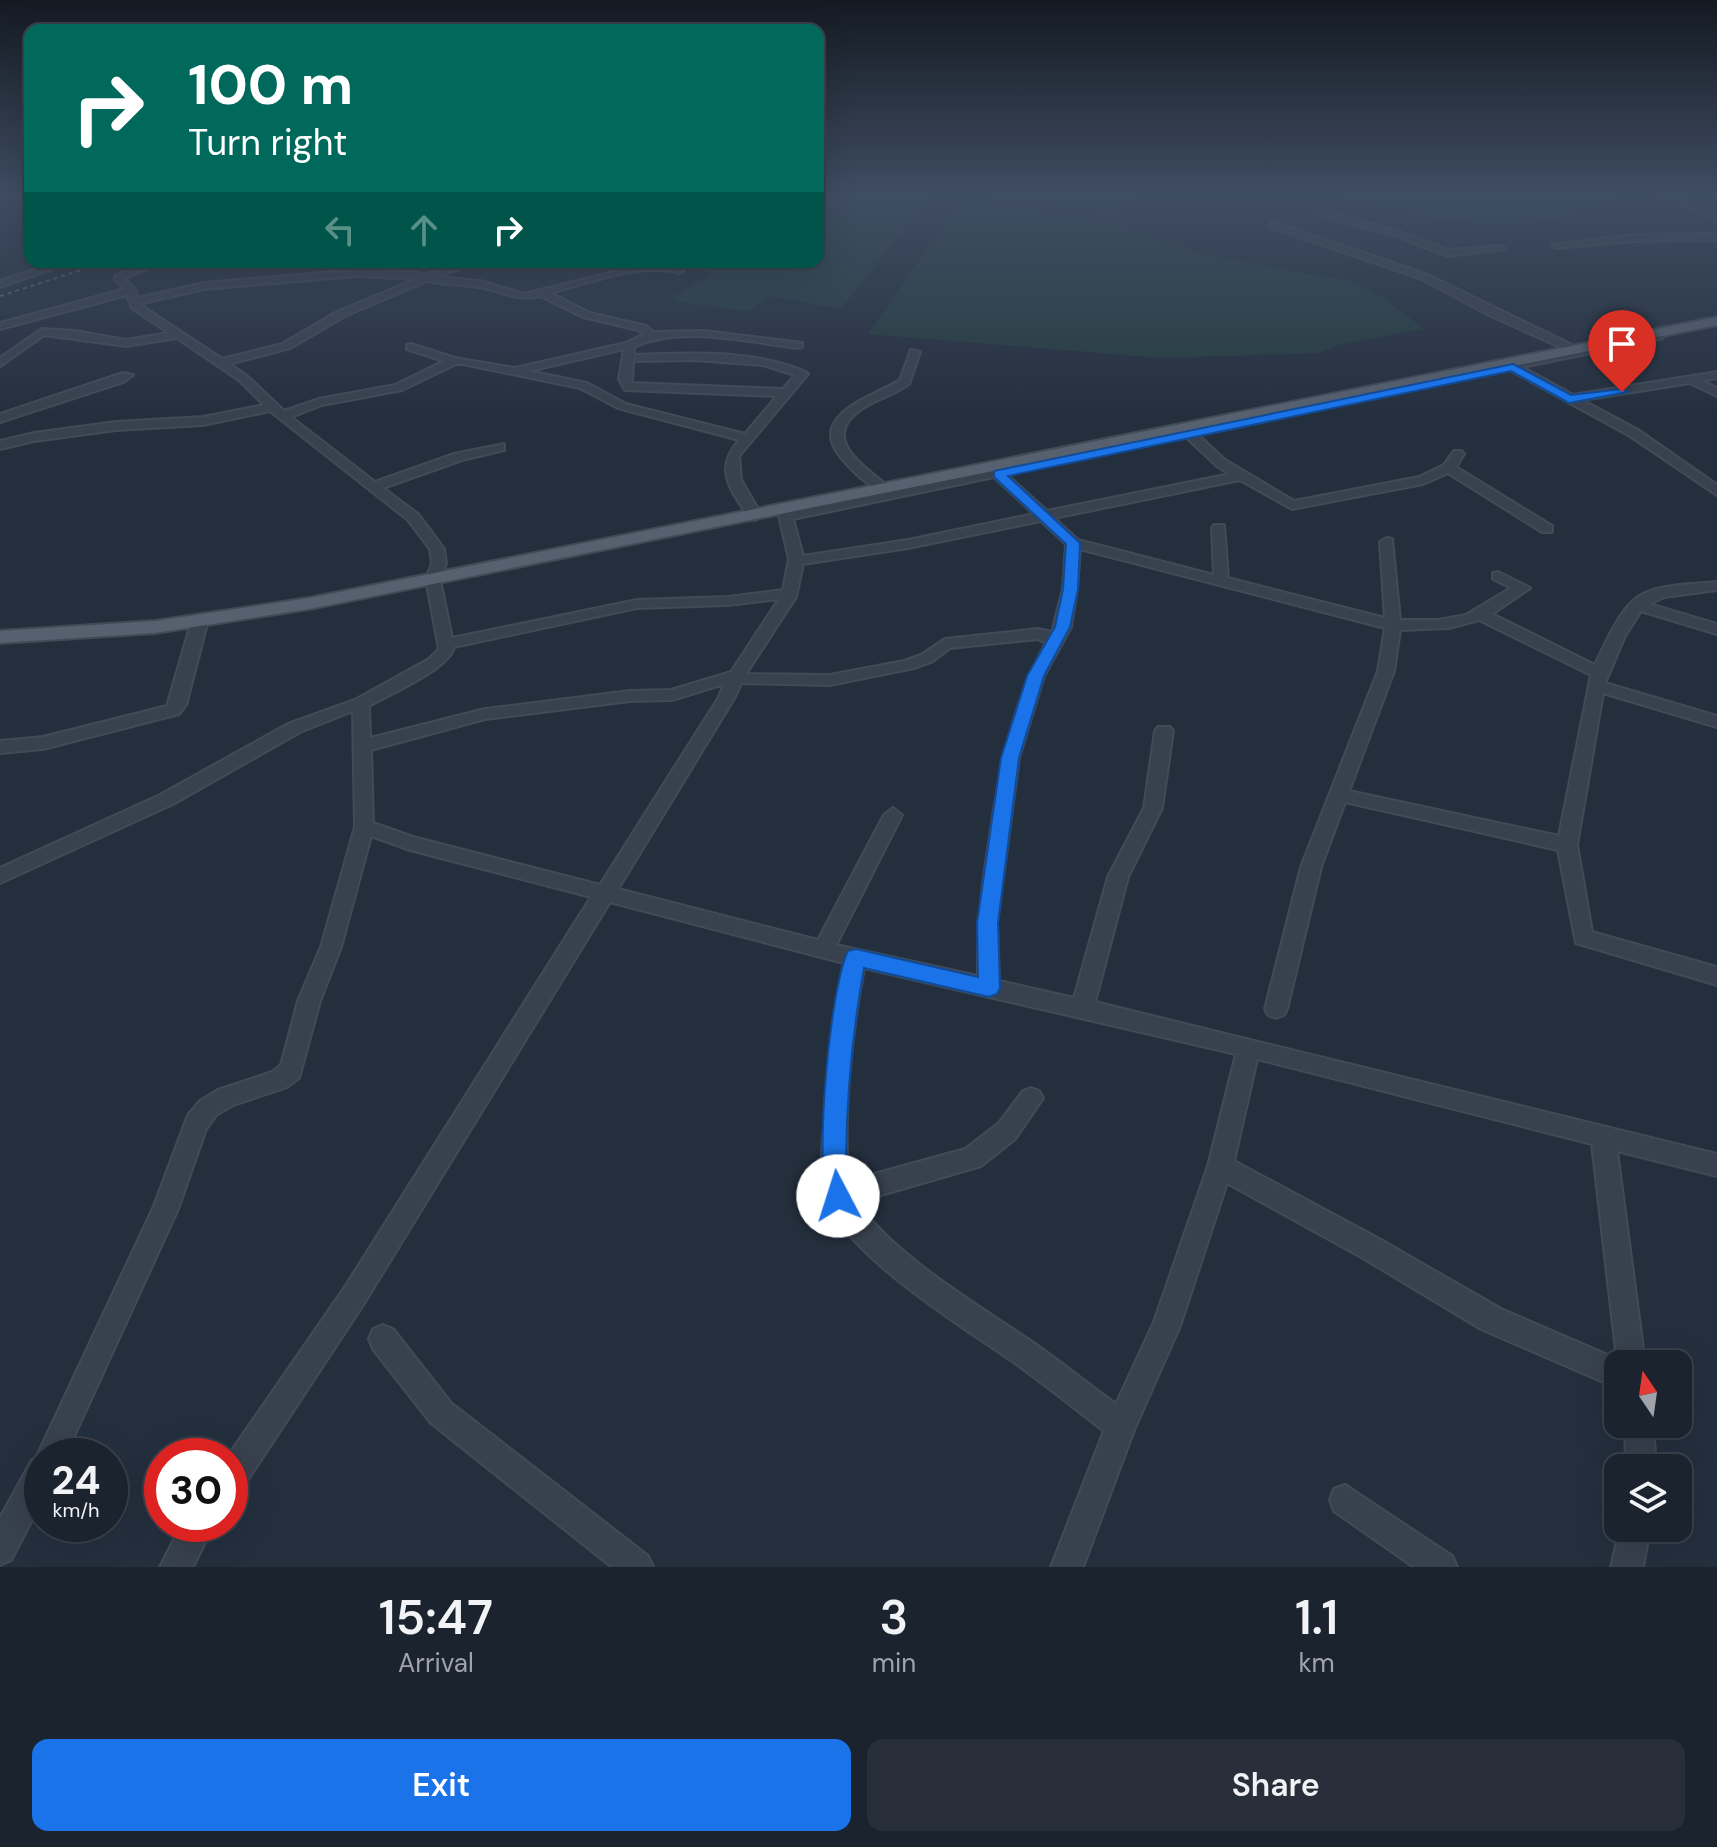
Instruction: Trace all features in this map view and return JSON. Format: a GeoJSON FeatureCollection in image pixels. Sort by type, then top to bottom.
{"type":"FeatureCollection","features":[{"type":"Feature","properties":{"kind":"main road"},"geometry":{"type":"LineString","coordinates":[[0,637],[79,636],[200,620],[433,580],[1717,323]]}},
{"type":"Feature","properties":{"kind":"street"},"geometry":{"type":"LineString","coordinates":[[1398,267],[1575,350]]}},
{"type":"Feature","properties":{"kind":"street"},"geometry":{"type":"LineString","coordinates":[[0,284],[49,268]]}},
{"type":"Feature","properties":{"kind":"street"},"geometry":{"type":"LineString","coordinates":[[0,876],[187,788],[315,719],[361,704],[435,662],[447,650],[433,580],[439,563],[431,538],[413,517],[276,412],[243,378],[143,313],[118,278],[142,268]]}},
{"type":"Feature","properties":{"kind":"street"},"geometry":{"type":"LineString","coordinates":[[319,275],[325,268]]}},
{"type":"Feature","properties":{"kind":"street"},"geometry":{"type":"LineString","coordinates":[[221,363],[286,346],[341,314],[458,268]]}},
{"type":"Feature","properties":{"kind":"street"},"geometry":{"type":"LineString","coordinates":[[0,326],[110,299],[319,275],[380,273],[427,278],[480,284],[518,297],[642,268]]}},
{"type":"Feature","properties":{"kind":"street"},"geometry":{"type":"LineString","coordinates":[[674,268],[679,270]]}},
{"type":"Feature","properties":{"kind":"street"},"geometry":{"type":"LineString","coordinates":[[0,274],[18,278]]}},
{"type":"Feature","properties":{"kind":"street"},"geometry":{"type":"LineString","coordinates":[[542,293],[587,315],[642,328],[651,335]]}},
{"type":"Feature","properties":{"kind":"street"},"geometry":{"type":"LineString","coordinates":[[248,1452],[354,1296],[727,697],[733,676],[785,606],[796,561],[786,516],[1191,435],[1717,323]]}},
{"type":"Feature","properties":{"kind":"street"},"geometry":{"type":"LineString","coordinates":[[0,363],[42,332],[126,343],[178,335]]}},
{"type":"Feature","properties":{"kind":"street"},"geometry":{"type":"LineString","coordinates":[[788,393],[629,388],[622,375],[630,352],[651,335],[704,334],[798,345]]}},
{"type":"Feature","properties":{"kind":"street"},"geometry":{"type":"LineString","coordinates":[[411,347],[454,361],[583,385],[622,406],[747,438]]}},
{"type":"Feature","properties":{"kind":"street"},"geometry":{"type":"LineString","coordinates":[[516,371],[630,352],[724,357],[790,368],[802,374],[733,455],[730,468],[755,516]]}},
{"type":"Feature","properties":{"kind":"street"},"geometry":{"type":"LineString","coordinates":[[883,489],[848,461],[836,441],[837,428],[858,406],[905,382],[915,352]]}},
{"type":"Feature","properties":{"kind":"street"},"geometry":{"type":"LineString","coordinates":[[0,445],[116,426],[203,421],[276,412],[398,388],[454,361]]}},
{"type":"Feature","properties":{"kind":"street"},"geometry":{"type":"LineString","coordinates":[[1513,367],[1634,433],[1717,491]]}},
{"type":"Feature","properties":{"kind":"street"},"geometry":{"type":"LineString","coordinates":[[0,418],[127,375]]}},
{"type":"Feature","properties":{"kind":"street"},"geometry":{"type":"LineString","coordinates":[[1569,399],[1717,375]]}},
{"type":"Feature","properties":{"kind":"street"},"geometry":{"type":"LineString","coordinates":[[1691,379],[1717,393]]}},
{"type":"Feature","properties":{"kind":"street"},"geometry":{"type":"LineString","coordinates":[[1191,435],[1239,476],[1292,505],[1423,480],[1449,468],[1458,454]]}},
{"type":"Feature","properties":{"kind":"street"},"geometry":{"type":"LineString","coordinates":[[373,487],[458,457],[500,447]]}},
{"type":"Feature","properties":{"kind":"street"},"geometry":{"type":"LineString","coordinates":[[1449,468],[1547,529]]}},
{"type":"Feature","properties":{"kind":"street"},"geometry":{"type":"LineString","coordinates":[[998,474],[1073,543],[1393,625],[1438,625],[1481,615],[1508,593],[1523,588],[1498,576]]}},
{"type":"Feature","properties":{"kind":"street"},"geometry":{"type":"LineString","coordinates":[[796,561],[908,544],[1239,476]]}},
{"type":"Feature","properties":{"kind":"street"},"geometry":{"type":"LineString","coordinates":[[1219,528],[1221,581]]}},
{"type":"Feature","properties":{"kind":"street"},"geometry":{"type":"LineString","coordinates":[[1276,1009],[1311,867],[1386,671],[1393,625],[1387,542]]}},
{"type":"Feature","properties":{"kind":"street"},"geometry":{"type":"LineString","coordinates":[[989,988],[987,923],[1010,758],[1036,676],[1063,627],[1070,589],[1073,543]]}},
{"type":"Feature","properties":{"kind":"street"},"geometry":{"type":"LineString","coordinates":[[1717,586],[1661,593],[1637,605],[1617,636],[1598,680],[1567,845],[1583,937],[1717,976]]}},
{"type":"Feature","properties":{"kind":"street"},"geometry":{"type":"LineString","coordinates":[[447,644],[637,604],[728,601],[788,594]]}},
{"type":"Feature","properties":{"kind":"street"},"geometry":{"type":"LineString","coordinates":[[1637,605],[1717,629]]}},
{"type":"Feature","properties":{"kind":"street"},"geometry":{"type":"LineString","coordinates":[[1481,615],[1598,680],[1717,722]]}},
{"type":"Feature","properties":{"kind":"street"},"geometry":{"type":"LineString","coordinates":[[0,747],[43,743],[173,710],[178,705],[200,620]]}},
{"type":"Feature","properties":{"kind":"street"},"geometry":{"type":"LineString","coordinates":[[360,747],[471,717],[585,701],[672,695],[733,676],[752,680],[830,680],[908,665],[927,658],[945,644],[1038,634],[1049,636],[1054,642]]}},
{"type":"Feature","properties":{"kind":"street"},"geometry":{"type":"LineString","coordinates":[[58,1438],[165,1209],[196,1123],[208,1108],[226,1097],[279,1080],[291,1071],[309,1001],[331,947],[364,827],[361,704]]}},
{"type":"Feature","properties":{"kind":"street"},"geometry":{"type":"LineString","coordinates":[[1082,1009],[1118,877],[1153,808],[1164,731]]}},
{"type":"Feature","properties":{"kind":"street"},"geometry":{"type":"LineString","coordinates":[[1340,795],[1567,845]]}},
{"type":"Feature","properties":{"kind":"street"},"geometry":{"type":"LineString","coordinates":[[823,950],[893,815]]}},
{"type":"Feature","properties":{"kind":"street"},"geometry":{"type":"LineString","coordinates":[[364,827],[424,847],[823,950],[1249,1047],[1717,1165]]}},
{"type":"Feature","properties":{"kind":"street"},"geometry":{"type":"LineString","coordinates":[[856,957],[847,1001],[839,1084],[834,1158],[838,1196],[864,1235],[981,1326],[1021,1351],[1121,1426]]}},
{"type":"Feature","properties":{"kind":"street"},"geometry":{"type":"LineString","coordinates":[[1067,1567],[1121,1426],[1166,1326],[1220,1166],[1249,1047]]}},
{"type":"Feature","properties":{"kind":"street"},"geometry":{"type":"LineString","coordinates":[[838,1196],[972,1158],[1007,1131],[1031,1098]]}},
{"type":"Feature","properties":{"kind":"street"},"geometry":{"type":"LineString","coordinates":[[1603,1136],[1629,1350]]}},
{"type":"Feature","properties":{"kind":"street"},"geometry":{"type":"LineString","coordinates":[[1220,1166],[1372,1249],[1491,1319],[1604,1368]]}},
{"type":"Feature","properties":{"kind":"street"},"geometry":{"type":"LineString","coordinates":[[383,1339],[441,1413],[637,1567]]}},
{"type":"Feature","properties":{"kind":"street"},"geometry":{"type":"LineString","coordinates":[[1345,1500],[1441,1567]]}},
{"type":"Feature","properties":{"kind":"street"},"geometry":{"type":"LineString","coordinates":[[0,1549],[24,1504]]}},
{"type":"Feature","properties":{"kind":"street"},"geometry":{"type":"LineString","coordinates":[[176,1567],[189,1542]]}},
{"type":"Feature","properties":{"kind":"street"},"geometry":{"type":"LineString","coordinates":[[1627,1567],[1632,1542]]}},
{"type":"Feature","properties":{"kind":"green space"},"geometry":{"type":"Polygon","coordinates":[[[874,267],[841,309],[768,296],[748,311],[679,302],[673,297],[712,274],[700,268],[874,267]]]}},
{"type":"Feature","properties":{"kind":"green space"},"geometry":{"type":"Polygon","coordinates":[[[914,267],[1272,267],[1349,281],[1383,297],[1424,329],[1338,345],[1320,353],[1161,358],[868,334],[914,267]]]}},
{"type":"Feature","properties":{"kind":"railway"},"geometry":{"type":"LineString","coordinates":[[0,296],[87,268]]}},
{"type":"Feature","properties":{"kind":"route"},"geometry":{"type":"LineString","coordinates":[[838,1196],[834,1158],[839,1084],[847,1001],[856,957],[989,988],[987,923],[1010,758],[1036,676],[1063,627],[1070,589],[1073,543],[998,474],[1513,367],[1569,399],[1622,392]]}}]}
